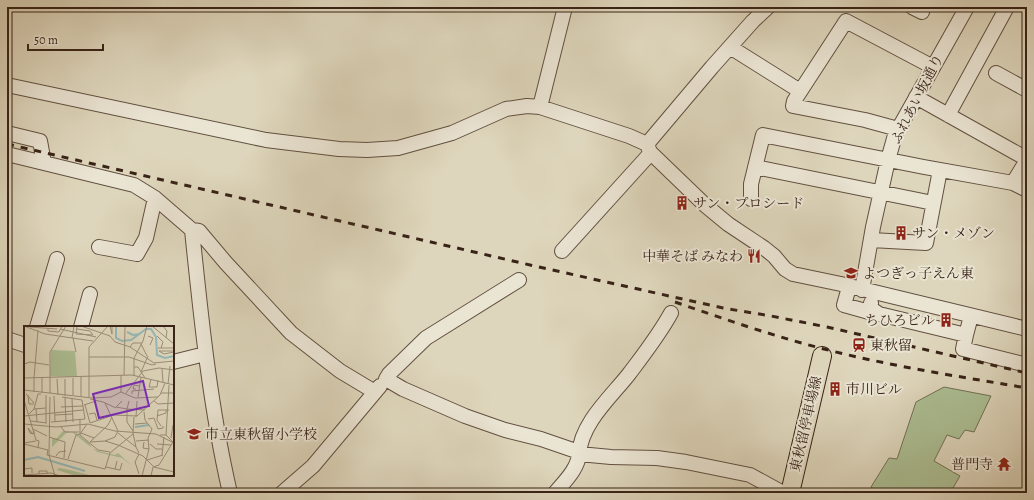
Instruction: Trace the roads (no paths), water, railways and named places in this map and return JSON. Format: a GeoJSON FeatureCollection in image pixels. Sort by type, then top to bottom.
{"type":"FeatureCollection","features":[{"type":"Feature","properties":{"kind":"main road","name":"東秋留停車場線"},"geometry":{"type":"LineString","coordinates":[[790,493],[822,356]]}},
{"type":"Feature","properties":{"kind":"street"},"geometry":{"type":"LineString","coordinates":[[540,107],[565,7]]}},
{"type":"Feature","properties":{"kind":"street"},"geometry":{"type":"LineString","coordinates":[[562,250],[648,156],[648,148],[730,47],[753,21],[768,7]]}},
{"type":"Feature","properties":{"kind":"street","name":"ふれあい坂通り"},"geometry":{"type":"LineString","coordinates":[[862,290],[888,160],[898,129],[967,7]]}},
{"type":"Feature","properties":{"kind":"street"},"geometry":{"type":"LineString","coordinates":[[948,115],[1007,7]]}},
{"type":"Feature","properties":{"kind":"street"},"geometry":{"type":"LineString","coordinates":[[898,129],[865,120],[793,106],[794,101],[846,21],[933,67]]}},
{"type":"Feature","properties":{"kind":"street"},"geometry":{"type":"LineString","coordinates":[[730,47],[800,91]]}},
{"type":"Feature","properties":{"kind":"street"},"geometry":{"type":"LineString","coordinates":[[996,74],[1027,90]]}},
{"type":"Feature","properties":{"kind":"street"},"geometry":{"type":"LineString","coordinates":[[7,85],[266,140],[339,149],[367,150],[398,148],[452,133],[506,108],[527,106],[540,107],[622,134],[648,148],[696,198],[728,224],[764,248],[774,256],[785,269],[793,274],[1027,329]]}},
{"type":"Feature","properties":{"kind":"street"},"geometry":{"type":"LineString","coordinates":[[916,97],[1027,159],[1013,183]]}},
{"type":"Feature","properties":{"kind":"street"},"geometry":{"type":"LineString","coordinates":[[7,133],[40,141],[44,163]]}},
{"type":"Feature","properties":{"kind":"street"},"geometry":{"type":"LineString","coordinates":[[750,200],[751,184],[762,135],[1013,183],[1027,190]]}},
{"type":"Feature","properties":{"kind":"street"},"geometry":{"type":"LineString","coordinates":[[7,154],[134,185],[155,198],[192,230],[199,231],[226,263],[291,333],[340,371],[375,392]]}},
{"type":"Feature","properties":{"kind":"street"},"geometry":{"type":"LineString","coordinates":[[755,167],[933,203]]}},
{"type":"Feature","properties":{"kind":"street"},"geometry":{"type":"LineString","coordinates":[[871,240],[926,243],[940,170]]}},
{"type":"Feature","properties":{"kind":"street"},"geometry":{"type":"LineString","coordinates":[[99,247],[138,254],[146,238],[155,198]]}},
{"type":"Feature","properties":{"kind":"street"},"geometry":{"type":"LineString","coordinates":[[192,230],[205,354],[230,493]]}},
{"type":"Feature","properties":{"kind":"street"},"geometry":{"type":"LineString","coordinates":[[37,326],[57,259]]}},
{"type":"Feature","properties":{"kind":"street"},"geometry":{"type":"LineString","coordinates":[[282,493],[313,466],[389,374],[426,338],[519,280]]}},
{"type":"Feature","properties":{"kind":"street"},"geometry":{"type":"LineString","coordinates":[[862,290],[870,308],[879,314],[966,335]]}},
{"type":"Feature","properties":{"kind":"street"},"geometry":{"type":"LineString","coordinates":[[862,290],[844,305],[869,312],[870,308]]}},
{"type":"Feature","properties":{"kind":"street"},"geometry":{"type":"LineString","coordinates":[[82,326],[90,294]]}},
{"type":"Feature","properties":{"kind":"street"},"geometry":{"type":"LineString","coordinates":[[555,493],[575,467],[579,459],[580,448],[586,430],[596,413],[612,395],[659,333],[671,313]]}},
{"type":"Feature","properties":{"kind":"street"},"geometry":{"type":"LineString","coordinates":[[971,316],[963,349],[1027,365]]}},
{"type":"Feature","properties":{"kind":"street"},"geometry":{"type":"LineString","coordinates":[[7,339],[24,345]]}},
{"type":"Feature","properties":{"kind":"street"},"geometry":{"type":"LineString","coordinates":[[174,362],[205,354]]}},
{"type":"Feature","properties":{"kind":"street"},"geometry":{"type":"LineString","coordinates":[[386,379],[403,389],[465,416],[505,430],[541,439],[576,451],[579,454],[611,457],[657,458],[686,462],[750,475],[783,493]]}},
{"type":"Feature","properties":{"kind":"railway"},"geometry":{"type":"LineString","coordinates":[[7,144],[539,267],[723,308],[827,327],[1027,373]]}},
{"type":"Feature","properties":{"kind":"railway"},"geometry":{"type":"LineString","coordinates":[[675,302],[773,335],[856,357],[954,376],[1027,388]]}},
{"type":"Feature","properties":{"kind":"place","name":"サン・プロシード"},"geometry":{"type":"Point","coordinates":[682,203]}},
{"type":"Feature","properties":{"kind":"place","name":"サン・メゾン"},"geometry":{"type":"Point","coordinates":[901,233]}},
{"type":"Feature","properties":{"kind":"place","name":"中華そば みなわ"},"geometry":{"type":"Point","coordinates":[754,256]}},
{"type":"Feature","properties":{"kind":"place","name":"よつぎっ⼦えん東"},"geometry":{"type":"Point","coordinates":[851,273]}},
{"type":"Feature","properties":{"kind":"place","name":"ちひろビル"},"geometry":{"type":"Point","coordinates":[946,320]}},
{"type":"Feature","properties":{"kind":"place","name":"東秋留"},"geometry":{"type":"Point","coordinates":[859,345]}},
{"type":"Feature","properties":{"kind":"place","name":"市川ビル"},"geometry":{"type":"Point","coordinates":[835,389]}},
{"type":"Feature","properties":{"kind":"place","name":"市立東秋留小学校"},"geometry":{"type":"Point","coordinates":[194,434]}},
{"type":"Feature","properties":{"kind":"place","name":"普門寺"},"geometry":{"type":"Point","coordinates":[1004,464]}}]}
